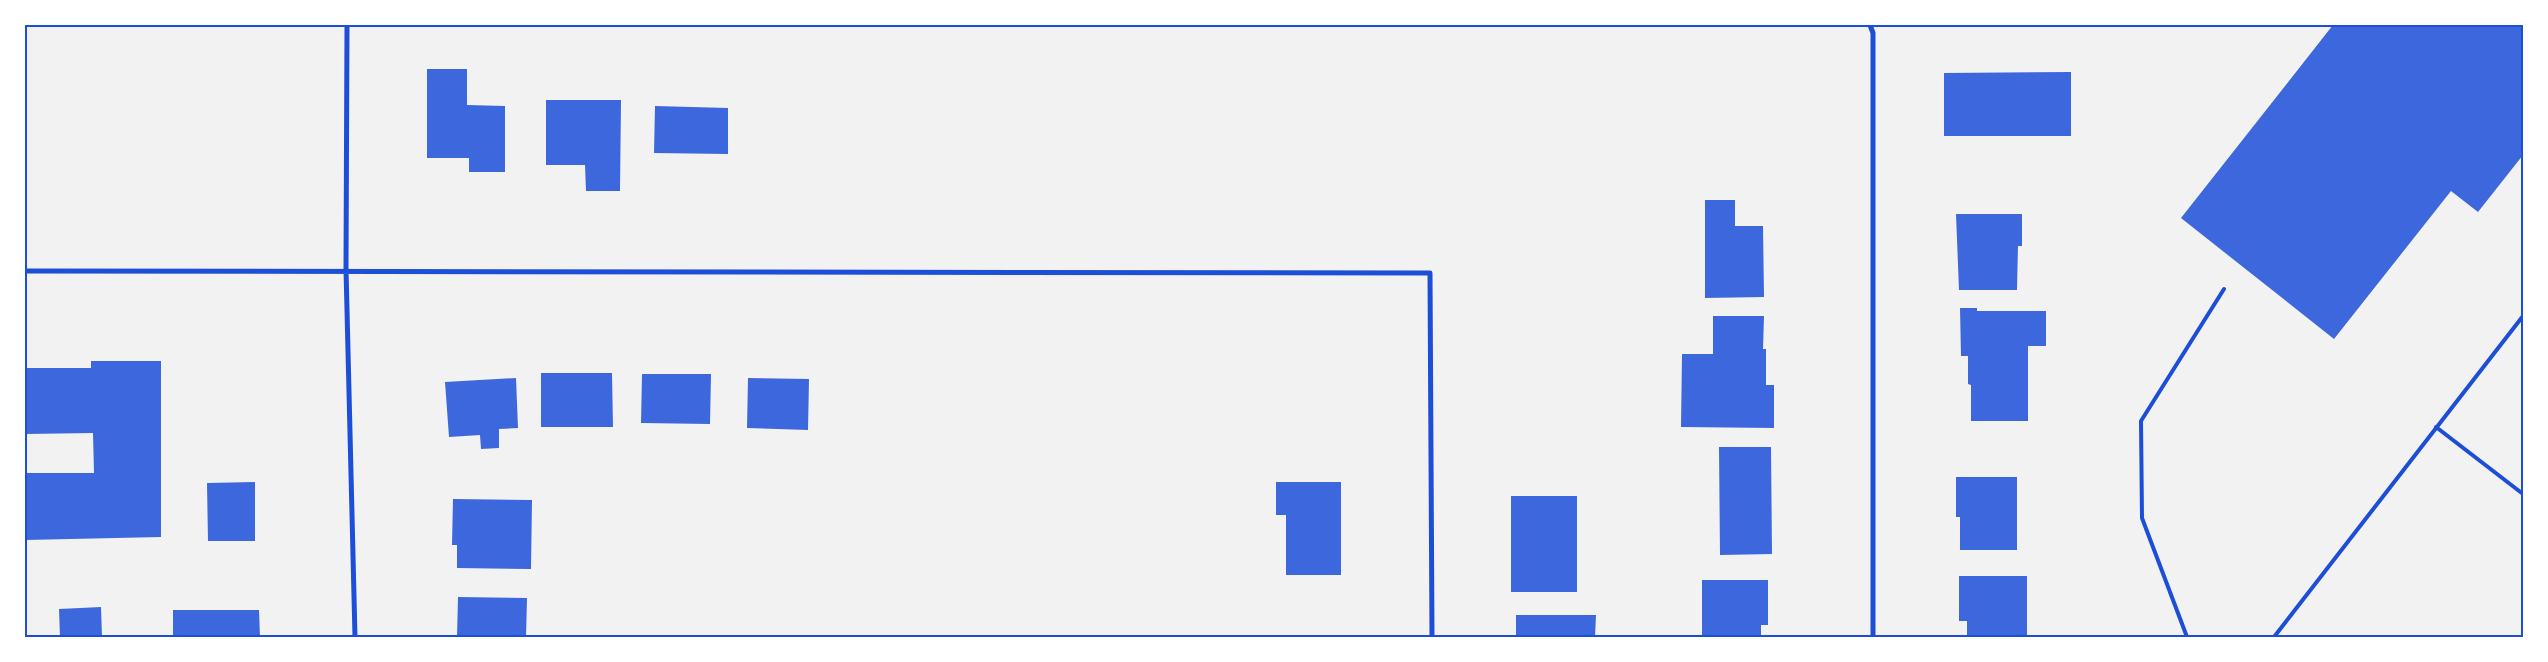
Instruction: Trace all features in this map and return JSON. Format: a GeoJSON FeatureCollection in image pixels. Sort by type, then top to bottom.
{"type":"FeatureCollection","features":[{"type":"Feature","properties":{"kind":"street"},"geometry":{"type":"LineString","coordinates":[[347,25],[346,269],[355,637]]}},
{"type":"Feature","properties":{"kind":"street"},"geometry":{"type":"LineString","coordinates":[[1870,25],[1873,33],[1873,637]]}},
{"type":"Feature","properties":{"kind":"street"},"geometry":{"type":"LineString","coordinates":[[25,271],[346,269],[1430,273],[1432,637]]}},
{"type":"Feature","properties":{"kind":"lane"},"geometry":{"type":"LineString","coordinates":[[2187,637],[2142,518],[2141,421],[2224,289]]}},
{"type":"Feature","properties":{"kind":"lane"},"geometry":{"type":"LineString","coordinates":[[2274,637],[2523,316]]}},
{"type":"Feature","properties":{"kind":"lane"},"geometry":{"type":"LineString","coordinates":[[2436,427],[2523,494]]}},
{"type":"Feature","properties":{"kind":"building"},"geometry":{"type":"Polygon","coordinates":[[[2333,25],[2523,25],[2523,155],[2478,212],[2451,191],[2334,339],[2181,218],[2333,25]]]}},
{"type":"Feature","properties":{"kind":"building"},"geometry":{"type":"Polygon","coordinates":[[[427,69],[467,69],[467,105],[505,106],[505,172],[469,172],[469,158],[427,158],[427,69]]]}},
{"type":"Feature","properties":{"kind":"building"},"geometry":{"type":"Polygon","coordinates":[[[2071,72],[2071,136],[1944,136],[1944,73],[2071,72]]]}},
{"type":"Feature","properties":{"kind":"building"},"geometry":{"type":"Polygon","coordinates":[[[546,100],[621,100],[620,191],[586,191],[585,165],[546,165],[546,100]]]}},
{"type":"Feature","properties":{"kind":"building"},"geometry":{"type":"Polygon","coordinates":[[[655,106],[728,108],[728,154],[654,153],[655,106]]]}},
{"type":"Feature","properties":{"kind":"building"},"geometry":{"type":"Polygon","coordinates":[[[1705,200],[1735,200],[1735,226],[1763,226],[1764,297],[1705,298],[1705,200]]]}},
{"type":"Feature","properties":{"kind":"building"},"geometry":{"type":"Polygon","coordinates":[[[1956,214],[2022,214],[2022,246],[2018,246],[2017,290],[1959,290],[1956,214]]]}},
{"type":"Feature","properties":{"kind":"building"},"geometry":{"type":"Polygon","coordinates":[[[1960,308],[1977,308],[1977,311],[2046,311],[2046,346],[2028,346],[2028,421],[1971,421],[1971,385],[1968,384],[1968,356],[1961,356],[1960,308]]]}},
{"type":"Feature","properties":{"kind":"building"},"geometry":{"type":"Polygon","coordinates":[[[1713,316],[1764,316],[1763,349],[1766,349],[1766,385],[1774,385],[1774,428],[1681,427],[1682,354],[1713,354],[1713,316]]]}},
{"type":"Feature","properties":{"kind":"building"},"geometry":{"type":"Polygon","coordinates":[[[91,361],[161,361],[161,537],[25,540],[25,473],[94,473],[93,433],[25,434],[25,368],[91,368],[91,361]]]}},
{"type":"Feature","properties":{"kind":"building"},"geometry":{"type":"Polygon","coordinates":[[[541,373],[612,373],[613,427],[541,427],[541,373]]]}},
{"type":"Feature","properties":{"kind":"building"},"geometry":{"type":"Polygon","coordinates":[[[642,374],[711,374],[710,424],[641,423],[642,374]]]}},
{"type":"Feature","properties":{"kind":"building"},"geometry":{"type":"Polygon","coordinates":[[[516,378],[518,428],[499,429],[499,448],[481,449],[480,435],[449,437],[445,382],[516,378]]]}},
{"type":"Feature","properties":{"kind":"building"},"geometry":{"type":"Polygon","coordinates":[[[748,378],[809,379],[808,430],[747,428],[748,378]]]}},
{"type":"Feature","properties":{"kind":"building"},"geometry":{"type":"Polygon","coordinates":[[[1719,447],[1771,447],[1772,554],[1720,555],[1719,447]]]}},
{"type":"Feature","properties":{"kind":"building"},"geometry":{"type":"Polygon","coordinates":[[[1956,477],[2017,477],[2017,550],[1960,550],[1960,517],[1956,517],[1956,477]]]}},
{"type":"Feature","properties":{"kind":"building"},"geometry":{"type":"Polygon","coordinates":[[[255,482],[255,541],[208,541],[207,483],[255,482]]]}},
{"type":"Feature","properties":{"kind":"building"},"geometry":{"type":"Polygon","coordinates":[[[1276,482],[1341,482],[1341,575],[1286,575],[1286,515],[1276,515],[1276,482]]]}},
{"type":"Feature","properties":{"kind":"building"},"geometry":{"type":"Polygon","coordinates":[[[1511,496],[1577,496],[1577,592],[1511,592],[1511,496]]]}},
{"type":"Feature","properties":{"kind":"building"},"geometry":{"type":"Polygon","coordinates":[[[453,499],[532,500],[531,569],[457,568],[457,545],[452,545],[453,499]]]}},
{"type":"Feature","properties":{"kind":"building"},"geometry":{"type":"Polygon","coordinates":[[[1959,576],[2027,576],[2027,637],[1967,637],[1967,621],[1959,621],[1959,576]]]}},
{"type":"Feature","properties":{"kind":"building"},"geometry":{"type":"Polygon","coordinates":[[[1702,580],[1768,580],[1768,625],[1761,625],[1761,637],[1702,637],[1702,580]]]}},
{"type":"Feature","properties":{"kind":"building"},"geometry":{"type":"Polygon","coordinates":[[[458,597],[527,598],[526,637],[457,637],[458,597]]]}},
{"type":"Feature","properties":{"kind":"building"},"geometry":{"type":"Polygon","coordinates":[[[101,607],[102,637],[60,637],[59,609],[101,607]]]}},
{"type":"Feature","properties":{"kind":"building"},"geometry":{"type":"Polygon","coordinates":[[[173,610],[259,610],[260,637],[173,637],[173,610]]]}},
{"type":"Feature","properties":{"kind":"building"},"geometry":{"type":"Polygon","coordinates":[[[1516,615],[1596,615],[1595,637],[1516,637],[1516,615]]]}}]}
